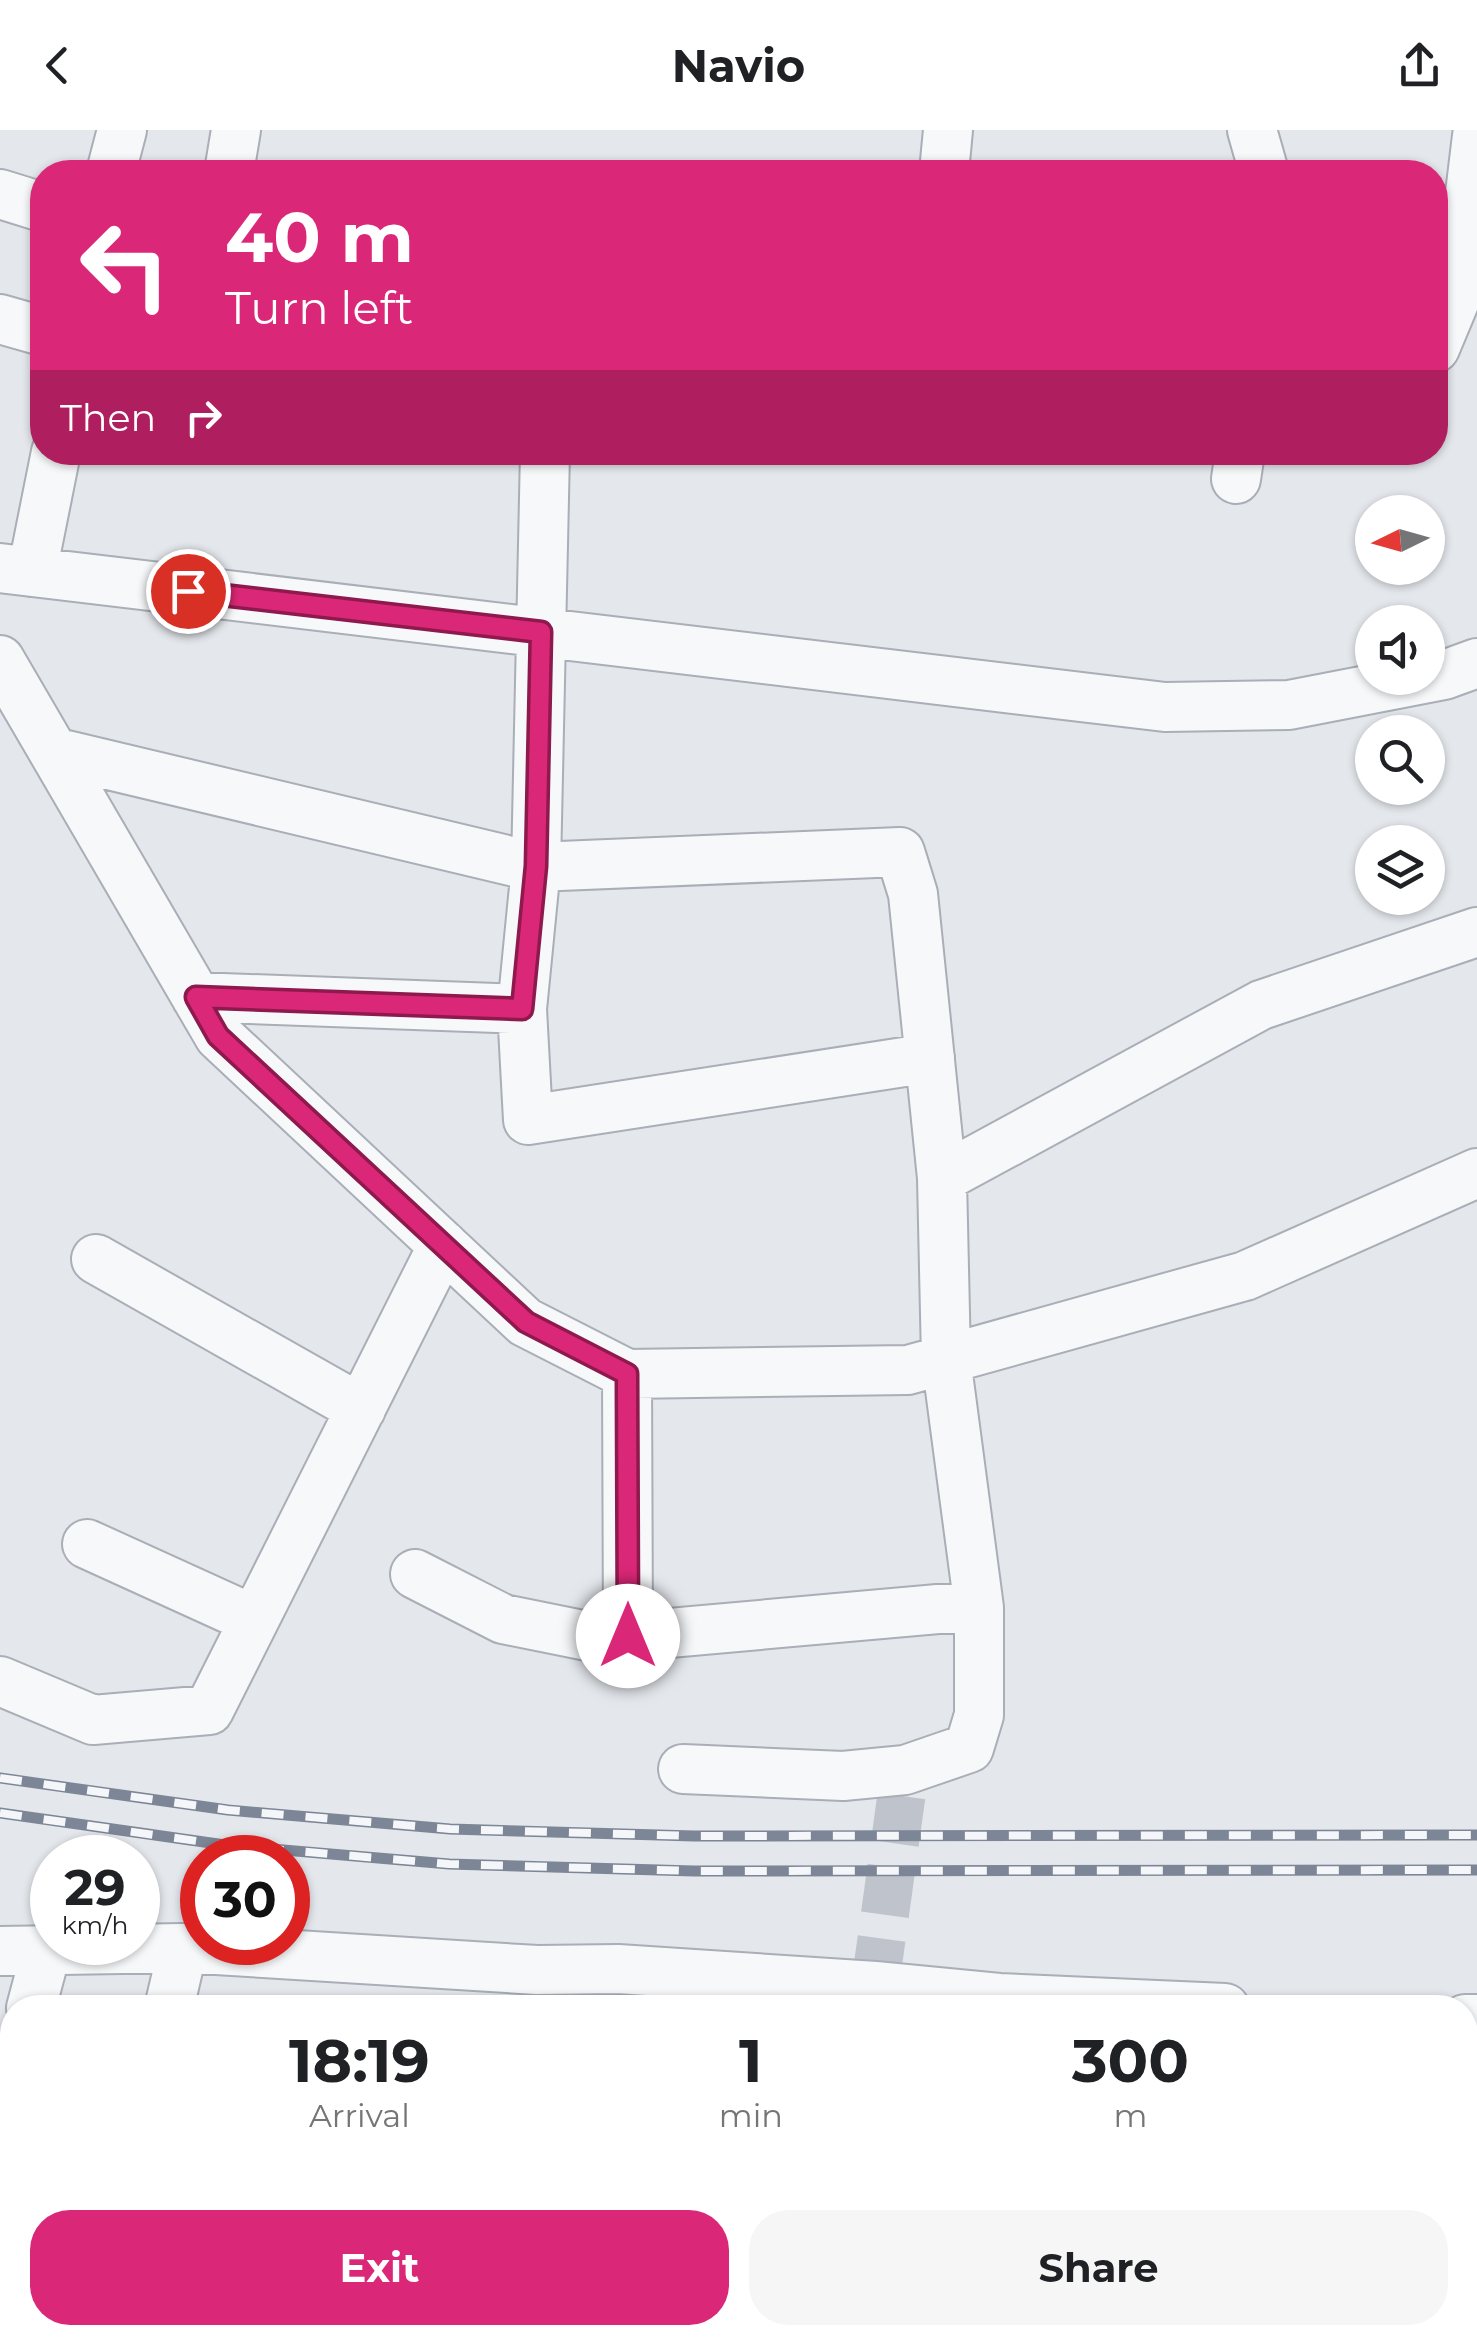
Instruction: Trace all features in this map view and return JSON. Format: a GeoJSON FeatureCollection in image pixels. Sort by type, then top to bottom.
{"type":"FeatureCollection","features":[{"type":"Feature","properties":{"kind":"street"},"geometry":{"type":"LineString","coordinates":[[114,160],[122,130]]}},
{"type":"Feature","properties":{"kind":"street"},"geometry":{"type":"LineString","coordinates":[[231,160],[236,130]]}},
{"type":"Feature","properties":{"kind":"street"},"geometry":{"type":"LineString","coordinates":[[945,160],[948,130]]}},
{"type":"Feature","properties":{"kind":"street"},"geometry":{"type":"LineString","coordinates":[[1252,130],[1261,160]]}},
{"type":"Feature","properties":{"kind":"street"},"geometry":{"type":"LineString","coordinates":[[1448,317],[1458,293],[1477,136]]}},
{"type":"Feature","properties":{"kind":"street"},"geometry":{"type":"LineString","coordinates":[[0,194],[30,203]]}},
{"type":"Feature","properties":{"kind":"street"},"geometry":{"type":"LineString","coordinates":[[0,319],[30,328]]}},
{"type":"Feature","properties":{"kind":"street"},"geometry":{"type":"LineString","coordinates":[[52,465],[16,570],[1165,707],[1289,705],[1444,675],[1477,663]]}},
{"type":"Feature","properties":{"kind":"street"},"geometry":{"type":"LineString","coordinates":[[545,465],[536,866],[522,1009],[528,1120],[930,1058]]}},
{"type":"Feature","properties":{"kind":"street"},"geometry":{"type":"LineString","coordinates":[[0,660],[218,1036],[526,1322],[627,1374],[908,1370],[1245,1276],[1477,1174]]}},
{"type":"Feature","properties":{"kind":"street"},"geometry":{"type":"LineString","coordinates":[[54,752],[536,866],[900,852],[913,894],[942,1178],[946,1359],[979,1608],[979,1715],[968,1748],[905,1770],[843,1776],[683,1769]]}},
{"type":"Feature","properties":{"kind":"street"},"geometry":{"type":"LineString","coordinates":[[942,1178],[1261,1005],[1477,932]]}},
{"type":"Feature","properties":{"kind":"street"},"geometry":{"type":"LineString","coordinates":[[196,997],[522,1009]]}},
{"type":"Feature","properties":{"kind":"street"},"geometry":{"type":"LineString","coordinates":[[0,1681],[93,1720],[209,1710],[443,1245]]}},
{"type":"Feature","properties":{"kind":"street"},"geometry":{"type":"LineString","coordinates":[[96,1258],[361,1409]]}},
{"type":"Feature","properties":{"kind":"street"},"geometry":{"type":"LineString","coordinates":[[627,1374],[628,1636]]}},
{"type":"Feature","properties":{"kind":"street"},"geometry":{"type":"LineString","coordinates":[[87,1544],[254,1620]]}},
{"type":"Feature","properties":{"kind":"street"},"geometry":{"type":"LineString","coordinates":[[415,1574],[502,1618],[602,1639],[979,1608]]}},
{"type":"Feature","properties":{"kind":"street"},"geometry":{"type":"LineString","coordinates":[[30,1995],[23,1951],[180,1948]]}},
{"type":"Feature","properties":{"kind":"street"},"geometry":{"type":"LineString","coordinates":[[310,1956],[537,1970],[617,1988],[875,1986],[952,1995]]}},
{"type":"Feature","properties":{"kind":"street"},"geometry":{"type":"LineString","coordinates":[[172,1995],[180,1961]]}},
{"type":"Feature","properties":{"kind":"tunnel"},"geometry":{"type":"LineString","coordinates":[[875,1986],[905,1770]]}},
{"type":"Feature","properties":{"kind":"railway"},"geometry":{"type":"LineString","coordinates":[[0,1778],[228,1810],[450,1829],[694,1836],[1477,1835]]}},
{"type":"Feature","properties":{"kind":"railway"},"geometry":{"type":"LineString","coordinates":[[0,1813],[225,1845],[449,1864],[694,1871],[1477,1870]]}},
{"type":"Feature","properties":{"kind":"route"},"geometry":{"type":"LineString","coordinates":[[188,591],[541,632],[536,866],[522,1009],[196,997],[218,1036],[526,1322],[627,1374],[628,1636]]}}]}
